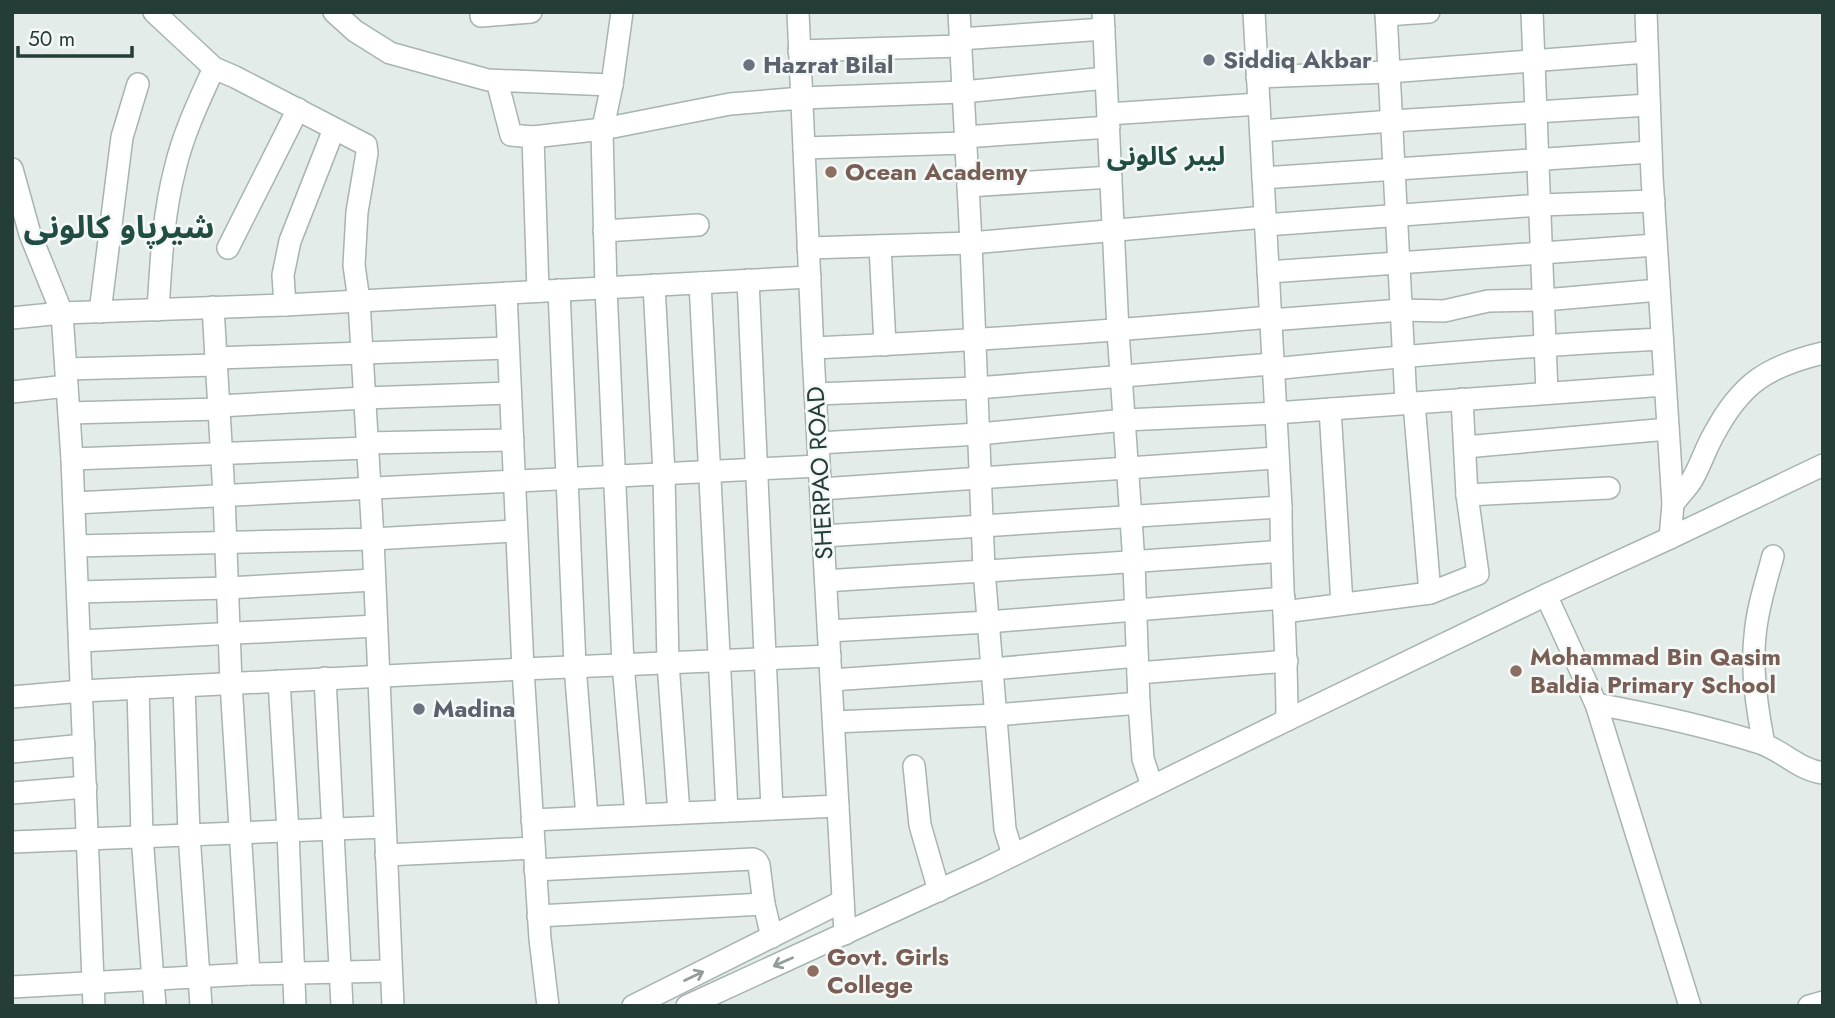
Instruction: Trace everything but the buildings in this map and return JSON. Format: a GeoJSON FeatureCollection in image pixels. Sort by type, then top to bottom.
{"type":"FeatureCollection","features":[{"type":"Feature","properties":{"kind":"street"},"geometry":{"type":"LineString","coordinates":[[154,12],[214,68],[363,142],[368,148],[357,212],[354,265],[359,301],[373,539],[393,1006]]}},
{"type":"Feature","properties":{"kind":"street"},"geometry":{"type":"LineString","coordinates":[[334,12],[355,31],[390,53],[488,80],[612,85]]}},
{"type":"Feature","properties":{"kind":"street"},"geometry":{"type":"LineString","coordinates":[[481,12],[481,16],[531,12]]}},
{"type":"Feature","properties":{"kind":"street"},"geometry":{"type":"LineString","coordinates":[[622,12],[603,129],[604,231],[623,664],[636,815]]}},
{"type":"Feature","properties":{"kind":"street","name":"SHERPAO ROAD"},"geometry":{"type":"LineString","coordinates":[[798,12],[813,348],[845,934]]}},
{"type":"Feature","properties":{"kind":"street"},"geometry":{"type":"LineString","coordinates":[[959,12],[984,570],[1005,829],[1013,855]]}},
{"type":"Feature","properties":{"kind":"street"},"geometry":{"type":"LineString","coordinates":[[1254,12],[1281,507],[1287,720]]}},
{"type":"Feature","properties":{"kind":"street"},"geometry":{"type":"LineString","coordinates":[[1429,12],[1386,14],[1403,355],[1430,593]]}},
{"type":"Feature","properties":{"kind":"street"},"geometry":{"type":"LineString","coordinates":[[1532,12],[1547,393]]}},
{"type":"Feature","properties":{"kind":"street"},"geometry":{"type":"LineString","coordinates":[[1646,12],[1656,245],[1673,503],[1670,538]]}},
{"type":"Feature","properties":{"kind":"street"},"geometry":{"type":"LineString","coordinates":[[799,51],[960,42],[1103,21],[1118,331],[1134,563],[1139,703],[1143,759],[1152,786]]}},
{"type":"Feature","properties":{"kind":"street"},"geometry":{"type":"LineString","coordinates":[[1257,77],[1389,72],[1647,52]]}},
{"type":"Feature","properties":{"kind":"street"},"geometry":{"type":"LineString","coordinates":[[158,310],[163,226],[175,168],[192,116],[214,68]]}},
{"type":"Feature","properties":{"kind":"street"},"geometry":{"type":"LineString","coordinates":[[497,81],[509,131],[512,135],[533,137],[603,129],[730,104],[802,98],[963,92],[1106,78]]}},
{"type":"Feature","properties":{"kind":"street"},"geometry":{"type":"LineString","coordinates":[[100,312],[122,137],[138,84]]}},
{"type":"Feature","properties":{"kind":"street"},"geometry":{"type":"LineString","coordinates":[[804,148],[965,140],[1109,120],[1259,104]]}},
{"type":"Feature","properties":{"kind":"street"},"geometry":{"type":"LineString","coordinates":[[1261,131],[1649,105]]}},
{"type":"Feature","properties":{"kind":"street"},"geometry":{"type":"LineString","coordinates":[[228,248],[298,109]]}},
{"type":"Feature","properties":{"kind":"street"},"geometry":{"type":"LineString","coordinates":[[285,305],[283,275],[290,241],[334,129]]}},
{"type":"Feature","properties":{"kind":"street"},"geometry":{"type":"LineString","coordinates":[[533,137],[568,478],[575,666],[587,817]]}},
{"type":"Feature","properties":{"kind":"street"},"geometry":{"type":"LineString","coordinates":[[1263,177],[1651,152]]}},
{"type":"Feature","properties":{"kind":"street"},"geometry":{"type":"LineString","coordinates":[[12,169],[30,234],[62,313],[72,459],[94,1006]]}},
{"type":"Feature","properties":{"kind":"street"},"geometry":{"type":"LineString","coordinates":[[968,186],[1111,177]]}},
{"type":"Feature","properties":{"kind":"street"},"geometry":{"type":"LineString","coordinates":[[808,248],[971,243],[1114,230],[1654,201]]}},
{"type":"Feature","properties":{"kind":"street"},"geometry":{"type":"LineString","coordinates":[[604,231],[698,225]]}},
{"type":"Feature","properties":{"kind":"street"},"geometry":{"type":"LineString","coordinates":[[1268,272],[1656,245]]}},
{"type":"Feature","properties":{"kind":"street"},"geometry":{"type":"LineString","coordinates":[[880,246],[886,345]]}},
{"type":"Feature","properties":{"kind":"street"},"geometry":{"type":"LineString","coordinates":[[12,318],[62,313],[285,305],[810,277]]}},
{"type":"Feature","properties":{"kind":"street"},"geometry":{"type":"LineString","coordinates":[[748,280],[772,809]]}},
{"type":"Feature","properties":{"kind":"street"},"geometry":{"type":"LineString","coordinates":[[700,283],[727,811]]}},
{"type":"Feature","properties":{"kind":"street"},"geometry":{"type":"LineString","coordinates":[[654,285],[664,473],[668,663],[679,813]]}},
{"type":"Feature","properties":{"kind":"street"},"geometry":{"type":"LineString","coordinates":[[813,348],[975,341],[1401,310],[1444,311],[1488,302],[1659,290]]}},
{"type":"Feature","properties":{"kind":"street"},"geometry":{"type":"LineString","coordinates":[[506,293],[523,668],[538,916],[548,1006]]}},
{"type":"Feature","properties":{"kind":"street"},"geometry":{"type":"LineString","coordinates":[[213,307],[248,974]]}},
{"type":"Feature","properties":{"kind":"street"},"geometry":{"type":"LineString","coordinates":[[816,394],[977,388],[1403,355],[1662,339]]}},
{"type":"Feature","properties":{"kind":"street"},"geometry":{"type":"LineString","coordinates":[[12,392],[66,377],[216,362],[508,348]]}},
{"type":"Feature","properties":{"kind":"street"},"geometry":{"type":"LineString","coordinates":[[1673,503],[1691,482],[1726,414],[1753,381],[1797,359],[1823,353]]}},
{"type":"Feature","properties":{"kind":"street"},"geometry":{"type":"LineString","coordinates":[[818,443],[1665,385]]}},
{"type":"Feature","properties":{"kind":"street"},"geometry":{"type":"LineString","coordinates":[[69,413],[510,393]]}},
{"type":"Feature","properties":{"kind":"street"},"geometry":{"type":"LineString","coordinates":[[828,631],[1136,610],[1342,604],[1430,593],[1478,574],[1467,495],[1462,399]]}},
{"type":"Feature","properties":{"kind":"street"},"geometry":{"type":"LineString","coordinates":[[1331,408],[1342,604]]}},
{"type":"Feature","properties":{"kind":"street"},"geometry":{"type":"LineString","coordinates":[[1465,447],[1668,429]]}},
{"type":"Feature","properties":{"kind":"street"},"geometry":{"type":"LineString","coordinates":[[72,459],[513,439]]}},
{"type":"Feature","properties":{"kind":"street"},"geometry":{"type":"LineString","coordinates":[[821,489],[1277,458]]}},
{"type":"Feature","properties":{"kind":"street"},"geometry":{"type":"LineString","coordinates":[[687,1006],[716,999],[1546,595],[1823,465]]}},
{"type":"Feature","properties":{"kind":"street"},"geometry":{"type":"LineString","coordinates":[[74,503],[820,466]]}},
{"type":"Feature","properties":{"kind":"street"},"geometry":{"type":"LineString","coordinates":[[1467,495],[1609,488]]}},
{"type":"Feature","properties":{"kind":"street"},"geometry":{"type":"LineString","coordinates":[[823,536],[1281,507]]}},
{"type":"Feature","properties":{"kind":"street"},"geometry":{"type":"LineString","coordinates":[[76,546],[373,539],[516,531]]}},
{"type":"Feature","properties":{"kind":"street"},"geometry":{"type":"LineString","coordinates":[[826,581],[1134,563],[1281,551]]}},
{"type":"Feature","properties":{"kind":"street"},"geometry":{"type":"LineString","coordinates":[[1764,744],[1757,704],[1755,636],[1773,556]]}},
{"type":"Feature","properties":{"kind":"street"},"geometry":{"type":"LineString","coordinates":[[78,592],[374,580]]}},
{"type":"Feature","properties":{"kind":"street"},"geometry":{"type":"LineString","coordinates":[[1546,595],[1596,704],[1690,1006]]}},
{"type":"Feature","properties":{"kind":"street"},"geometry":{"type":"LineString","coordinates":[[80,641],[376,626]]}},
{"type":"Feature","properties":{"kind":"street"},"geometry":{"type":"LineString","coordinates":[[12,697],[184,685],[523,668],[830,656]]}},
{"type":"Feature","properties":{"kind":"street"},"geometry":{"type":"LineString","coordinates":[[831,680],[992,669],[1287,661]]}},
{"type":"Feature","properties":{"kind":"street"},"geometry":{"type":"LineString","coordinates":[[325,678],[342,1006]]}},
{"type":"Feature","properties":{"kind":"street"},"geometry":{"type":"LineString","coordinates":[[279,681],[295,1006]]}},
{"type":"Feature","properties":{"kind":"street"},"geometry":{"type":"LineString","coordinates":[[184,685],[189,834],[201,1006]]}},
{"type":"Feature","properties":{"kind":"street"},"geometry":{"type":"LineString","coordinates":[[138,688],[142,836],[155,1006]]}},
{"type":"Feature","properties":{"kind":"street"},"geometry":{"type":"LineString","coordinates":[[834,722],[996,715],[1139,703]]}},
{"type":"Feature","properties":{"kind":"street"},"geometry":{"type":"LineString","coordinates":[[1596,704],[1693,723],[1764,744],[1793,762],[1823,773]]}},
{"type":"Feature","properties":{"kind":"street"},"geometry":{"type":"LineString","coordinates":[[12,752],[84,745]]}},
{"type":"Feature","properties":{"kind":"street"},"geometry":{"type":"LineString","coordinates":[[914,766],[920,825],[939,891]]}},
{"type":"Feature","properties":{"kind":"street"},"geometry":{"type":"LineString","coordinates":[[12,793],[86,787]]}},
{"type":"Feature","properties":{"kind":"street"},"geometry":{"type":"LineString","coordinates":[[532,820],[838,806]]}},
{"type":"Feature","properties":{"kind":"street"},"geometry":{"type":"LineString","coordinates":[[12,842],[385,827]]}},
{"type":"Feature","properties":{"kind":"street"},"geometry":{"type":"LineString","coordinates":[[386,855],[534,848]]}},
{"type":"Feature","properties":{"kind":"street"},"geometry":{"type":"LineString","coordinates":[[535,870],[753,859],[759,865],[772,937]]}},
{"type":"Feature","properties":{"kind":"street"},"geometry":{"type":"LineString","coordinates":[[633,1006],[843,901]]}},
{"type":"Feature","properties":{"kind":"street"},"geometry":{"type":"LineString","coordinates":[[538,916],[764,904]]}},
{"type":"Feature","properties":{"kind":"street"},"geometry":{"type":"LineString","coordinates":[[12,987],[248,974],[390,971]]}},
{"type":"Feature","properties":{"kind":"street"},"geometry":{"type":"LineString","coordinates":[[1808,1006],[1823,1002]]}},
{"type":"Feature","properties":{"kind":"place","name":"Siddiq Akbar"},"geometry":{"type":"Point","coordinates":[1209,60]}},
{"type":"Feature","properties":{"kind":"place","name":"Hazrat Bilal"},"geometry":{"type":"Point","coordinates":[749,65]}},
{"type":"Feature","properties":{"kind":"place","name":"Ocean Academy"},"geometry":{"type":"Point","coordinates":[831,172]}},
{"type":"Feature","properties":{"kind":"place","name":"Mohammad Bin Qasim Baldia Primary School"},"geometry":{"type":"Point","coordinates":[1516,671]}},
{"type":"Feature","properties":{"kind":"place","name":"Madina"},"geometry":{"type":"Point","coordinates":[419,709]}},
{"type":"Feature","properties":{"kind":"place","name":"Govt. Girls College"},"geometry":{"type":"Point","coordinates":[813,971]}},
{"type":"Feature","properties":{"kind":"district","name":"لیبر کالونی"},"geometry":{"type":"Point","coordinates":[1166,156]}},
{"type":"Feature","properties":{"kind":"district","name":"شیرپاو کالونی"},"geometry":{"type":"Point","coordinates":[119,227]}}]}
